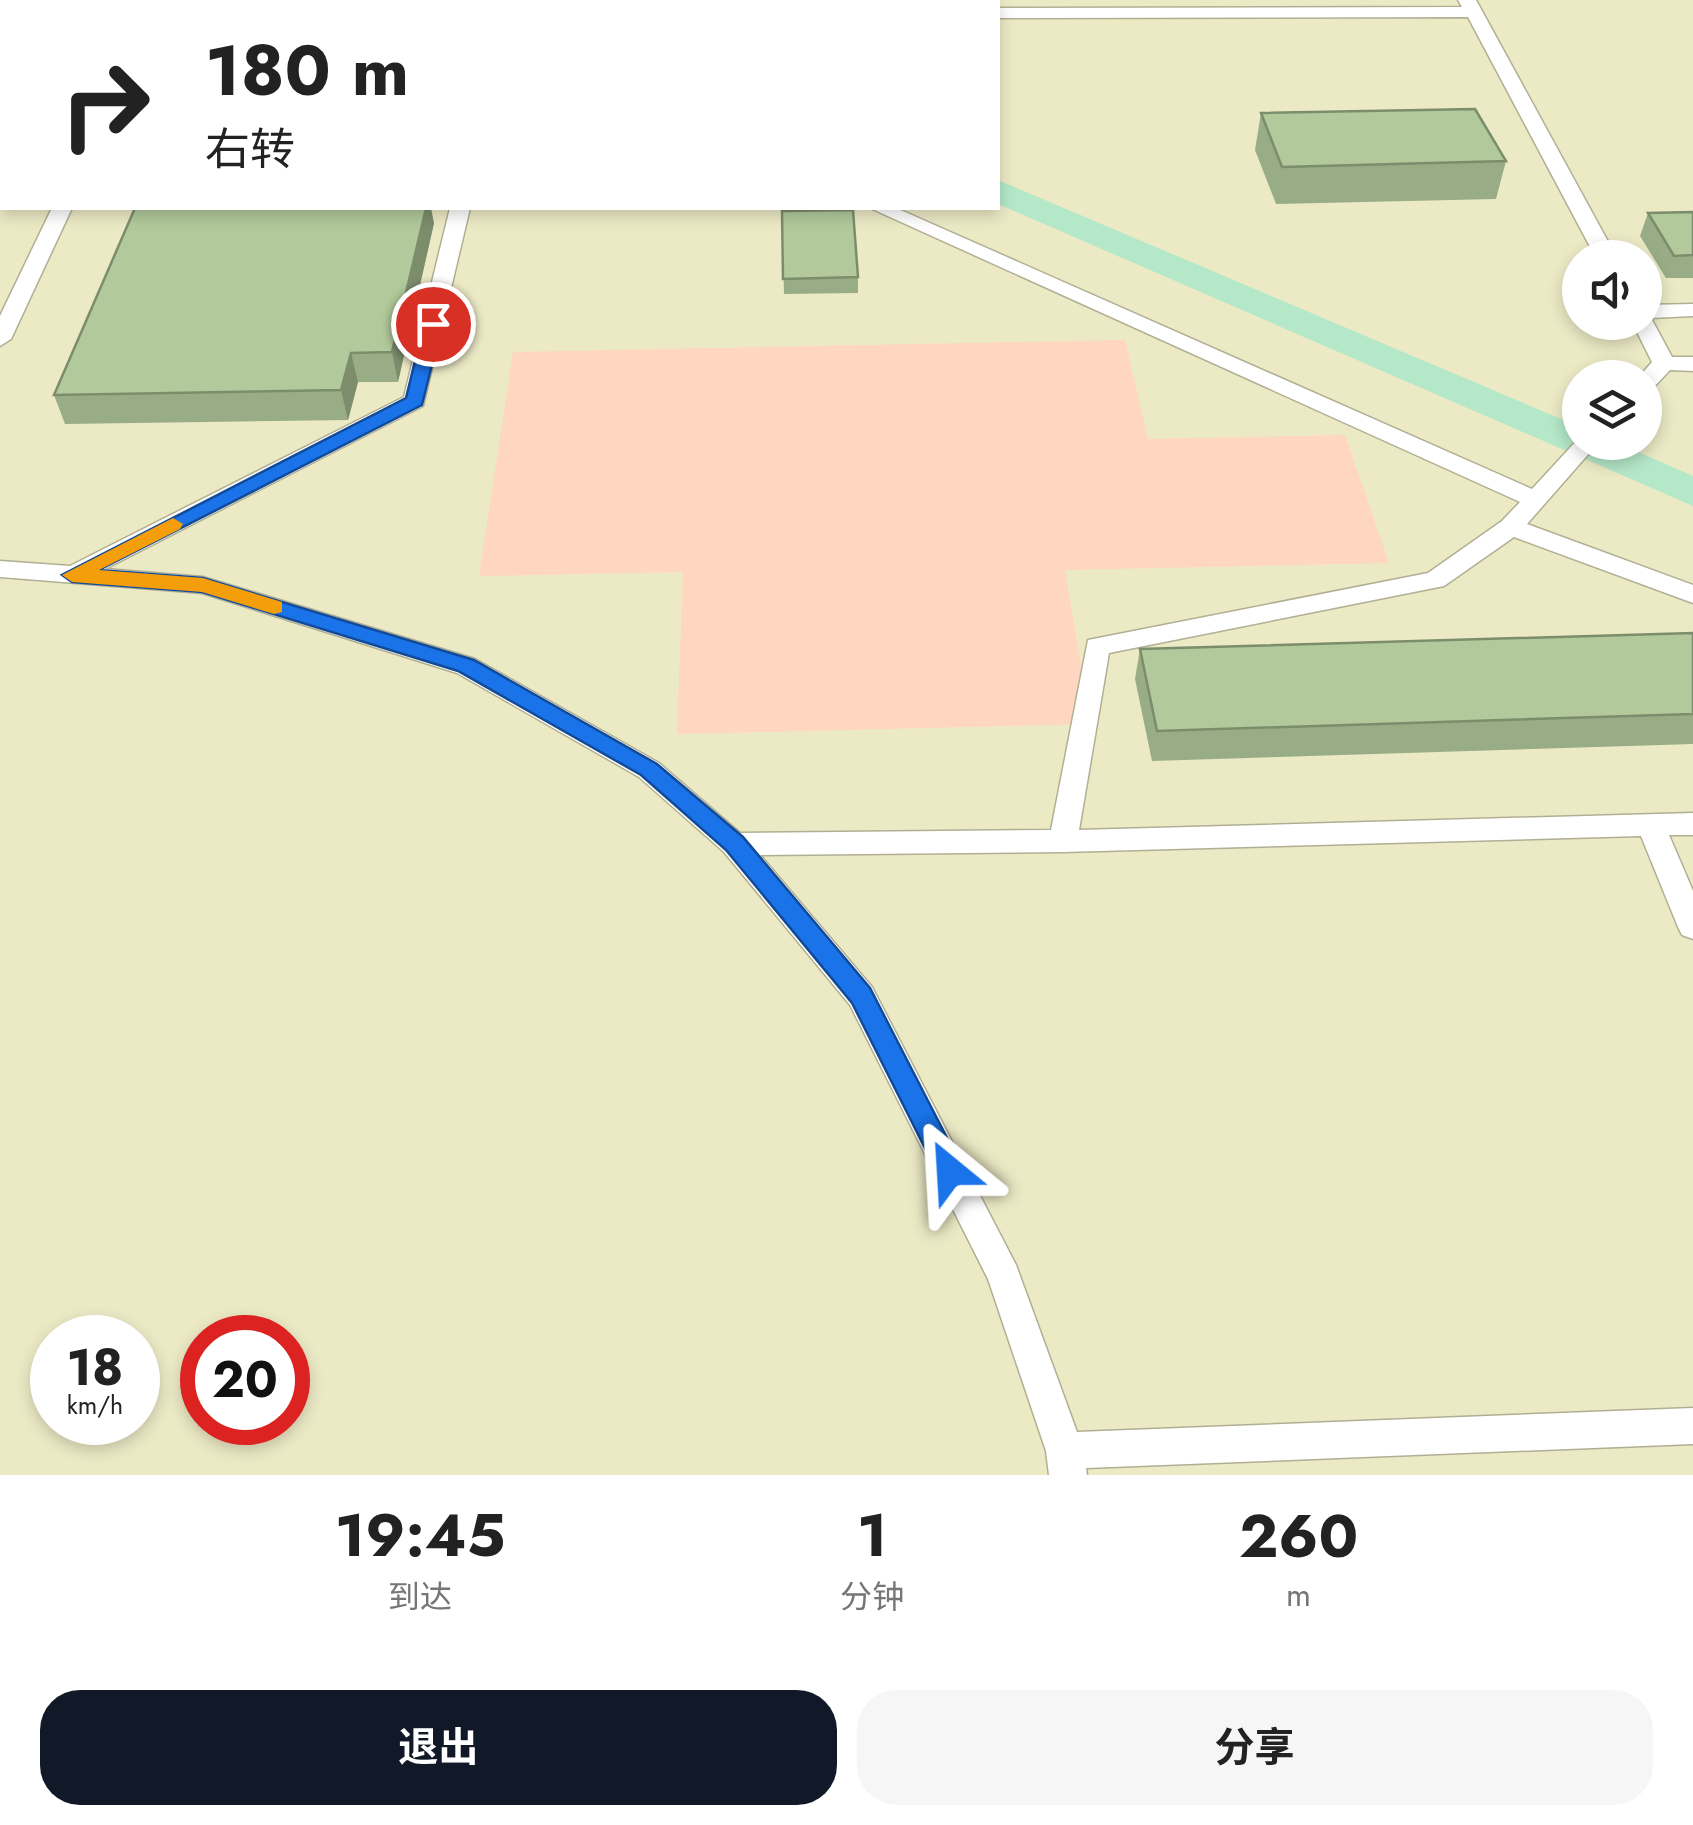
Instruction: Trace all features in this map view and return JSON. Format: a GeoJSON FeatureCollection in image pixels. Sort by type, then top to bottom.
{"type":"FeatureCollection","features":[{"type":"Feature","properties":{"kind":"lane"},"geometry":{"type":"LineString","coordinates":[[1000,8],[1470,6],[1597,240]]}},
{"type":"Feature","properties":{"kind":"lane"},"geometry":{"type":"LineString","coordinates":[[0,339],[61,210]]}},
{"type":"Feature","properties":{"kind":"lane"},"geometry":{"type":"LineString","coordinates":[[72,575],[415,401],[460,210]]}},
{"type":"Feature","properties":{"kind":"lane"},"geometry":{"type":"LineString","coordinates":[[884,210],[1533,499]]}},
{"type":"Feature","properties":{"kind":"lane"},"geometry":{"type":"LineString","coordinates":[[1662,311],[1693,310]]}},
{"type":"Feature","properties":{"kind":"lane"},"geometry":{"type":"LineString","coordinates":[[1652,340],[1664,363],[1693,364]]}},
{"type":"Feature","properties":{"kind":"lane"},"geometry":{"type":"LineString","coordinates":[[1062,842],[1097,646],[1436,580],[1511,527],[1571,460]]}},
{"type":"Feature","properties":{"kind":"lane"},"geometry":{"type":"LineString","coordinates":[[1511,527],[1693,594]]}},
{"type":"Feature","properties":{"kind":"lane"},"geometry":{"type":"LineString","coordinates":[[0,570],[203,585],[466,666],[649,770],[734,844],[861,996],[1004,1276],[1067,1463],[1693,1426]]}},
{"type":"Feature","properties":{"kind":"lane"},"geometry":{"type":"LineString","coordinates":[[734,844],[1062,842],[1693,824]]}},
{"type":"Feature","properties":{"kind":"lane"},"geometry":{"type":"LineString","coordinates":[[1651,826],[1693,926]]}},
{"type":"Feature","properties":{"kind":"shaded area"},"geometry":{"type":"Polygon","coordinates":[[[1000,0],[1693,0],[1693,1475],[0,1475],[0,210],[1000,210],[1000,0]]]}},
{"type":"Feature","properties":{"kind":"shaded area"},"geometry":{"type":"Polygon","coordinates":[[[1125,340],[1148,439],[1345,435],[1389,563],[1065,570],[1091,724],[677,734],[683,572],[479,576],[513,352],[1125,340]]]}},
{"type":"Feature","properties":{"kind":"building"},"geometry":{"type":"Polygon","coordinates":[[[1475,109],[1506,161],[1282,167],[1261,113],[1475,109]]]}},
{"type":"Feature","properties":{"kind":"building"},"geometry":{"type":"Polygon","coordinates":[[[134,210],[426,210],[392,352],[351,353],[341,390],[54,395],[134,210]]]}},
{"type":"Feature","properties":{"kind":"building"},"geometry":{"type":"Polygon","coordinates":[[[853,210],[858,277],[783,279],[782,211],[853,210]]]}},
{"type":"Feature","properties":{"kind":"building"},"geometry":{"type":"Polygon","coordinates":[[[1693,212],[1693,255],[1674,256],[1648,213],[1693,212]]]}},
{"type":"Feature","properties":{"kind":"building"},"geometry":{"type":"Polygon","coordinates":[[[1693,633],[1693,714],[1157,731],[1140,649],[1693,633]]]}},
{"type":"Feature","properties":{"kind":"waterway"},"geometry":{"type":"LineString","coordinates":[[1000,192],[1693,492]]}},
{"type":"Feature","properties":{"kind":"slow traffic"},"geometry":{"type":"LineString","coordinates":[[173,524],[72,575],[203,585],[274,607]]}},
{"type":"Feature","properties":{"kind":"route"},"geometry":{"type":"LineString","coordinates":[[433,324],[415,401],[72,575],[203,585],[466,666],[649,770],[734,844],[861,996],[950,1171]]}}]}
